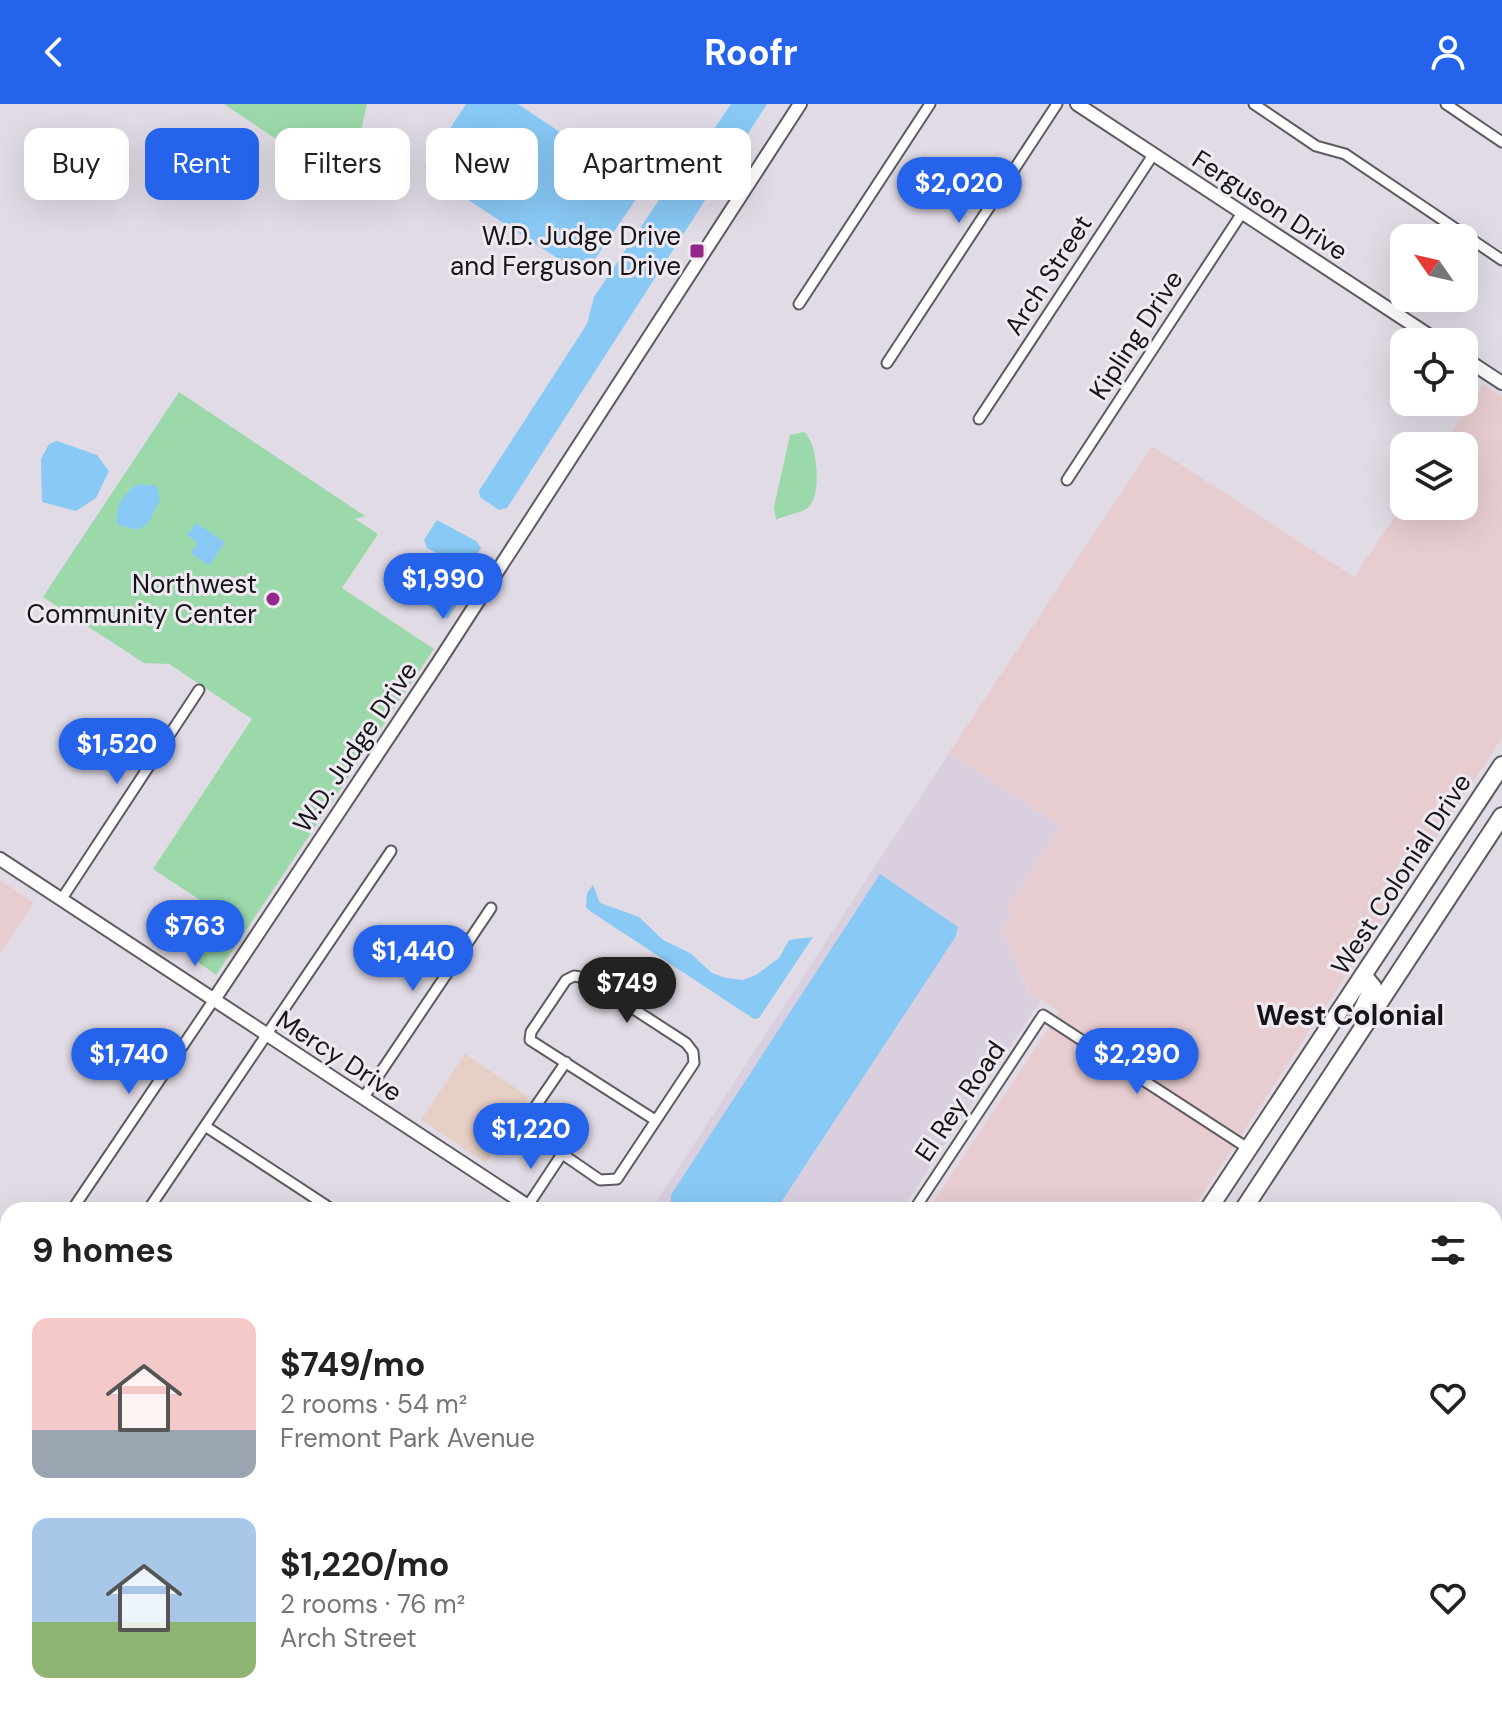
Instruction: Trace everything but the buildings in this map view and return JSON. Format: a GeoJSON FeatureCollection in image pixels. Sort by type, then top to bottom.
{"type":"FeatureCollection","features":[{"type":"Feature","properties":{"kind":"highway","name":"West Colonial Drive"},"geometry":{"type":"LineString","coordinates":[[1213,1202],[1502,765]]}},
{"type":"Feature","properties":{"kind":"highway"},"geometry":{"type":"LineString","coordinates":[[1459,881],[1447,872],[1447,864],[1484,804],[1484,792]]}},
{"type":"Feature","properties":{"kind":"highway","name":"West Colonial Drive"},"geometry":{"type":"LineString","coordinates":[[1248,1202],[1502,816]]}},
{"type":"Feature","properties":{"kind":"highway"},"geometry":{"type":"LineString","coordinates":[[1337,1068],[1332,1058],[1372,992],[1372,982],[1363,975]]}},
{"type":"Feature","properties":{"kind":"highway"},"geometry":{"type":"LineString","coordinates":[[1222,1202],[1235,1183],[1236,1169]]}},
{"type":"Feature","properties":{"kind":"street","name":"W.D. Judge Drive"},"geometry":{"type":"LineString","coordinates":[[77,1202],[438,663],[800,104]]}},
{"type":"Feature","properties":{"kind":"street"},"geometry":{"type":"LineString","coordinates":[[799,304],[930,104]]}},
{"type":"Feature","properties":{"kind":"street"},"geometry":{"type":"LineString","coordinates":[[887,363],[1057,104]]}},
{"type":"Feature","properties":{"kind":"street","name":"Ferguson Drive"},"geometry":{"type":"LineString","coordinates":[[1077,104],[1418,328]]}},
{"type":"Feature","properties":{"kind":"street"},"geometry":{"type":"LineString","coordinates":[[1095,116],[1102,104]]}},
{"type":"Feature","properties":{"kind":"street"},"geometry":{"type":"LineString","coordinates":[[1254,104],[1316,146],[1345,154],[1502,260]]}},
{"type":"Feature","properties":{"kind":"street"},"geometry":{"type":"LineString","coordinates":[[1446,104],[1502,142]]}},
{"type":"Feature","properties":{"kind":"street","name":"Arch Street"},"geometry":{"type":"LineString","coordinates":[[979,419],[1153,155]]}},
{"type":"Feature","properties":{"kind":"street","name":"Kipling Drive"},"geometry":{"type":"LineString","coordinates":[[1067,480],[1242,213]]}},
{"type":"Feature","properties":{"kind":"street"},"geometry":{"type":"LineString","coordinates":[[1478,367],[1502,383]]}},
{"type":"Feature","properties":{"kind":"street"},"geometry":{"type":"LineString","coordinates":[[61,900],[199,690]]}},
{"type":"Feature","properties":{"kind":"street"},"geometry":{"type":"LineString","coordinates":[[153,1202],[391,851]]}},
{"type":"Feature","properties":{"kind":"street","name":"Mercy Drive"},"geometry":{"type":"LineString","coordinates":[[0,859],[519,1202]]}},
{"type":"Feature","properties":{"kind":"street"},"geometry":{"type":"LineString","coordinates":[[364,1097],[491,908]]}},
{"type":"Feature","properties":{"kind":"street"},"geometry":{"type":"LineString","coordinates":[[566,1062],[529,1116],[527,1125],[532,1133],[600,1180],[617,1179],[694,1063],[693,1052],[686,1043],[586,978],[574,976],[566,980],[531,1032],[530,1040],[566,1062],[655,1120]]}},
{"type":"Feature","properties":{"kind":"street","name":"El Rey Road"},"geometry":{"type":"LineString","coordinates":[[919,1202],[1043,1015],[1249,1149]]}},
{"type":"Feature","properties":{"kind":"street"},"geometry":{"type":"LineString","coordinates":[[205,1126],[321,1202]]}},
{"type":"Feature","properties":{"kind":"street"},"geometry":{"type":"LineString","coordinates":[[533,1202],[562,1154]]}},
{"type":"Feature","properties":{"kind":"shaded area"},"geometry":{"type":"Polygon","coordinates":[[[1483,384],[1502,397],[1502,738],[1197,1202],[933,1202],[1059,1012],[1029,992],[1001,930],[1005,911],[1061,826],[949,753],[1152,446],[1354,577],[1393,520],[1478,520],[1478,432],[1451,432],[1462,416],[1478,416],[1478,392],[1483,384]]]}},
{"type":"Feature","properties":{"kind":"shaded area"},"geometry":{"type":"Polygon","coordinates":[[[949,753],[1061,826],[1006,910],[1011,915],[1002,930],[1028,992],[1041,1000],[906,1202],[656,1202],[949,753]]]}},
{"type":"Feature","properties":{"kind":"shaded area"},"geometry":{"type":"Polygon","coordinates":[[[0,880],[34,903],[0,953],[0,880]]]}},
{"type":"Feature","properties":{"kind":"shaded area"},"geometry":{"type":"Polygon","coordinates":[[[465,1054],[529,1097],[486,1163],[421,1120],[465,1054]]]}},
{"type":"Feature","properties":{"kind":"green space"},"geometry":{"type":"Polygon","coordinates":[[[224,104],[367,104],[362,128],[275,128],[275,138],[224,104]]]}},
{"type":"Feature","properties":{"kind":"green space"},"geometry":{"type":"Polygon","coordinates":[[[179,392],[365,516],[355,519],[378,534],[342,588],[434,649],[216,975],[195,960],[224,916],[153,869],[252,719],[169,664],[144,663],[43,597],[179,392]]]}},
{"type":"Feature","properties":{"kind":"green space"},"geometry":{"type":"Polygon","coordinates":[[[804,432],[813,447],[815,458],[815,495],[806,509],[776,520],[774,507],[790,435],[804,432]]]}},
{"type":"Feature","properties":{"kind":"water"},"geometry":{"type":"Polygon","coordinates":[[[466,104],[518,104],[554,128],[554,200],[636,200],[586,272],[580,273],[468,200],[538,200],[538,128],[450,128],[466,104]]]}},
{"type":"Feature","properties":{"kind":"water"},"geometry":{"type":"Polygon","coordinates":[[[731,104],[767,104],[751,129],[715,128],[731,104]]]}},
{"type":"Feature","properties":{"kind":"water"},"geometry":{"type":"Polygon","coordinates":[[[659,200],[705,200],[507,508],[499,510],[480,497],[479,491],[587,324],[594,297],[659,200]]]}},
{"type":"Feature","properties":{"kind":"water"},"geometry":{"type":"Polygon","coordinates":[[[57,441],[97,455],[109,471],[96,498],[76,511],[42,502],[41,459],[49,444],[57,441]]]}},
{"type":"Feature","properties":{"kind":"water"},"geometry":{"type":"Polygon","coordinates":[[[139,484],[157,486],[160,500],[147,525],[137,530],[118,525],[117,513],[121,501],[139,484]]]}},
{"type":"Feature","properties":{"kind":"water"},"geometry":{"type":"Polygon","coordinates":[[[437,520],[476,541],[481,548],[467,569],[427,548],[424,540],[437,520]]]}},
{"type":"Feature","properties":{"kind":"water"},"geometry":{"type":"Polygon","coordinates":[[[196,523],[225,542],[209,566],[191,553],[198,543],[187,535],[196,523]]]}},
{"type":"Feature","properties":{"kind":"water"},"geometry":{"type":"Polygon","coordinates":[[[438,586],[461,599],[447,619],[426,603],[438,586]]]}},
{"type":"Feature","properties":{"kind":"water"},"geometry":{"type":"Polygon","coordinates":[[[880,874],[958,927],[956,936],[781,1202],[671,1202],[671,1195],[880,874]]]}},
{"type":"Feature","properties":{"kind":"water"},"geometry":{"type":"Polygon","coordinates":[[[593,885],[600,903],[639,917],[663,940],[690,953],[712,973],[726,978],[743,980],[756,975],[779,958],[789,940],[813,937],[759,1018],[754,1019],[590,911],[586,907],[587,893],[593,885]]]}},
{"type":"Feature","properties":{"kind":"place","name":"W.D. Judge Drive and Ferguson Drive"},"geometry":{"type":"Point","coordinates":[697,251]}},
{"type":"Feature","properties":{"kind":"place","name":"Northwest Community Center"},"geometry":{"type":"Point","coordinates":[273,599]}},
{"type":"Feature","properties":{"kind":"district","name":"West Colonial"},"geometry":{"type":"Point","coordinates":[1350,1015]}}]}
